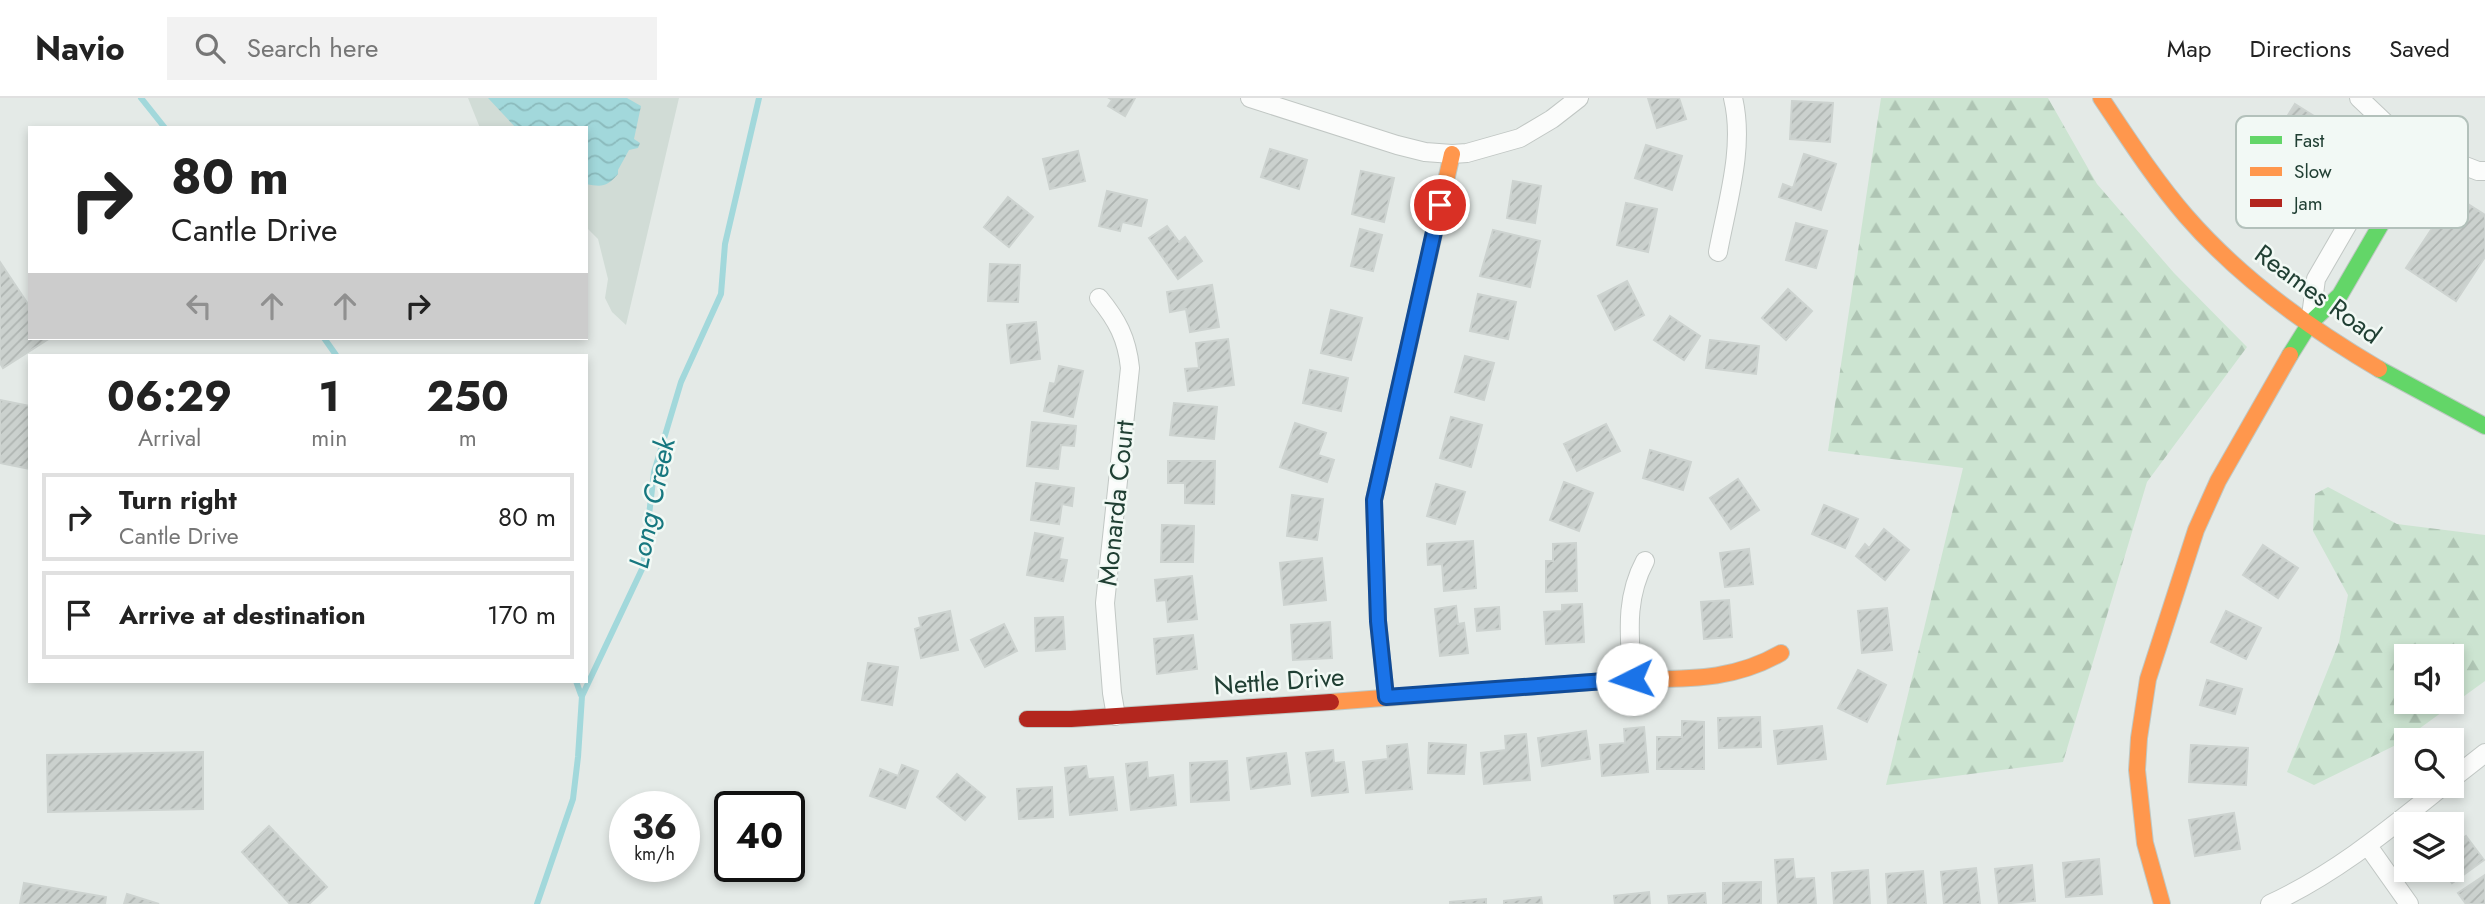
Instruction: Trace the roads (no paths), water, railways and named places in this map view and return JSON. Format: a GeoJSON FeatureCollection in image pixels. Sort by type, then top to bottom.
{"type":"FeatureCollection","features":[{"type":"Feature","properties":{"kind":"street"},"geometry":{"type":"LineString","coordinates":[[1250,98],[1397,145],[1425,152],[1452,154],[1467,153],[1520,138],[1552,119],[1579,98]]}},
{"type":"Feature","properties":{"kind":"street"},"geometry":{"type":"LineString","coordinates":[[1718,252],[1735,160],[1737,131],[1733,98]]}},
{"type":"Feature","properties":{"kind":"street","name":"Reames Road"},"geometry":{"type":"LineString","coordinates":[[2101,98],[2174,202],[2221,253],[2310,323],[2385,374],[2438,404],[2485,426]]}},
{"type":"Feature","properties":{"kind":"street"},"geometry":{"type":"LineString","coordinates":[[2359,98],[2378,116]]}},
{"type":"Feature","properties":{"kind":"street"},"geometry":{"type":"LineString","coordinates":[[1386,697],[1378,621],[1374,500],[1452,154]]}},
{"type":"Feature","properties":{"kind":"street"},"geometry":{"type":"LineString","coordinates":[[2468,167],[2485,171]]}},
{"type":"Feature","properties":{"kind":"street"},"geometry":{"type":"LineString","coordinates":[[2310,323],[2316,279],[2346,228]]}},
{"type":"Feature","properties":{"kind":"street"},"geometry":{"type":"LineString","coordinates":[[2162,904],[2145,843],[2137,770],[2148,679],[2170,607],[2201,518],[2236,449],[2310,323],[2340,295],[2379,228]]}},
{"type":"Feature","properties":{"kind":"street","name":"Monarda Court"},"geometry":{"type":"LineString","coordinates":[[1099,298],[1116,318],[1124,335],[1130,368],[1105,603],[1116,716]]}},
{"type":"Feature","properties":{"kind":"street"},"geometry":{"type":"LineString","coordinates":[[1632,679],[1631,597],[1635,579],[1645,561]]}},
{"type":"Feature","properties":{"kind":"street","name":"Nettle Drive"},"geometry":{"type":"LineString","coordinates":[[1027,719],[1116,716],[1733,674],[1762,664],[1781,653]]}},
{"type":"Feature","properties":{"kind":"street"},"geometry":{"type":"LineString","coordinates":[[2464,770],[2485,753]]}},
{"type":"Feature","properties":{"kind":"street"},"geometry":{"type":"LineString","coordinates":[[2270,904],[2324,876],[2368,846],[2428,798]]}},
{"type":"Feature","properties":{"kind":"street"},"geometry":{"type":"LineString","coordinates":[[2368,846],[2409,904]]}},
{"type":"Feature","properties":{"kind":"water"},"geometry":{"type":"Polygon","coordinates":[[[488,98],[627,98],[641,106],[634,139],[640,143],[638,148],[629,150],[618,174],[607,184],[600,186],[588,184],[588,126],[514,126],[488,98]]]}},
{"type":"Feature","properties":{"kind":"waterway"},"geometry":{"type":"LineString","coordinates":[[141,98],[163,126]]}},
{"type":"Feature","properties":{"kind":"waterway","name":"Long Creek"},"geometry":{"type":"LineString","coordinates":[[537,904],[573,799],[582,696],[643,567],[654,472],[681,382],[721,294],[725,244],[759,98]]}},
{"type":"Feature","properties":{"kind":"waterway"},"geometry":{"type":"LineString","coordinates":[[325,340],[335,354]]}},
{"type":"Feature","properties":{"kind":"waterway"},"geometry":{"type":"LineString","coordinates":[[577,683],[581,695]]}}]}
